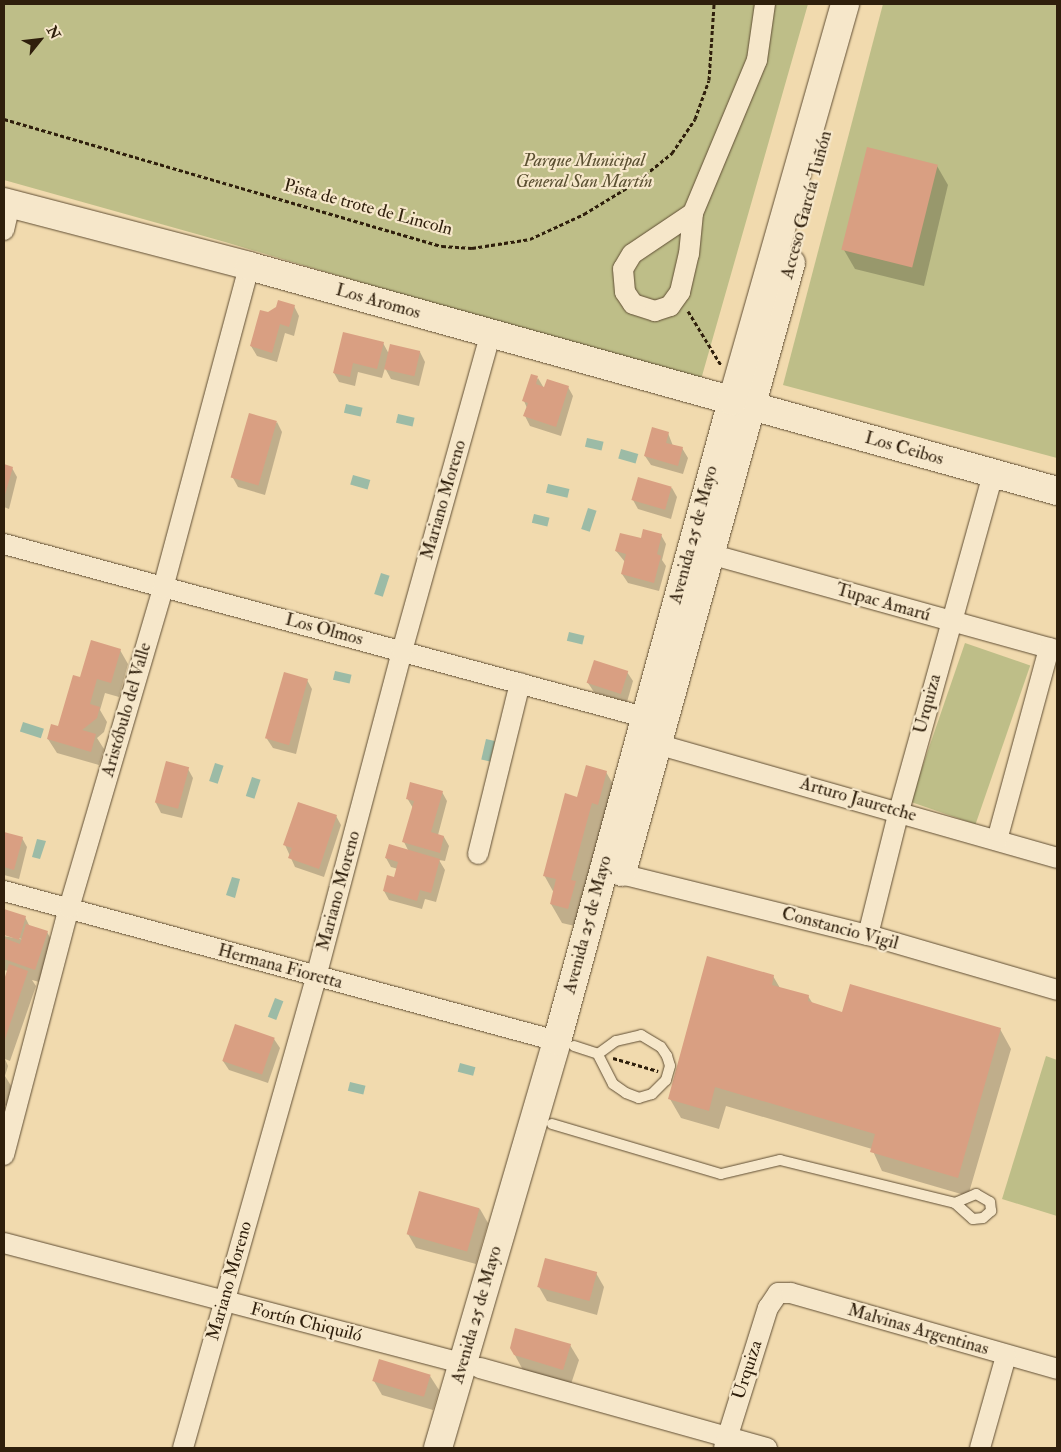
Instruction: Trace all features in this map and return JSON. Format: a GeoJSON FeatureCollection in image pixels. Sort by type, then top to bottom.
{"type":"FeatureCollection","features":[{"type":"Feature","properties":{"kind":"main road","name":"Acceso García Tuñón"},"geometry":{"type":"LineString","coordinates":[[741,404],[740,373],[845,4]]}},
{"type":"Feature","properties":{"kind":"main road","name":"Acceso García Tuñón"},"geometry":{"type":"LineString","coordinates":[[741,404],[862,4]]}},
{"type":"Feature","properties":{"kind":"main road","name":"Los Aromos"},"geometry":{"type":"LineString","coordinates":[[7,203],[249,266],[741,404]]}},
{"type":"Feature","properties":{"kind":"main road","name":"Los Ceibos"},"geometry":{"type":"LineString","coordinates":[[741,404],[1057,491]]}},
{"type":"Feature","properties":{"kind":"main road","name":"Avenida 25 de Mayo"},"geometry":{"type":"LineString","coordinates":[[438,1448],[471,1366],[576,1047],[622,874],[651,730],[710,554],[741,404]]}},
{"type":"Feature","properties":{"kind":"main road","name":"Avenida 25 de Mayo"},"geometry":{"type":"LineString","coordinates":[[457,1448],[471,1366],[576,1047],[651,730],[741,404]]}},
{"type":"Feature","properties":{"kind":"street"},"geometry":{"type":"LineString","coordinates":[[693,213],[632,254],[623,269],[625,292],[633,304],[646,310],[655,311],[670,306],[680,292],[689,254],[693,213],[757,60],[765,4]]}},
{"type":"Feature","properties":{"kind":"street"},"geometry":{"type":"LineString","coordinates":[[4,230],[7,203]]}},
{"type":"Feature","properties":{"kind":"street","name":"Aristóbulo del Valle"},"geometry":{"type":"LineString","coordinates":[[4,1155],[69,908],[163,588],[249,266]]}},
{"type":"Feature","properties":{"kind":"street","name":"Mariano Moreno"},"geometry":{"type":"LineString","coordinates":[[183,1448],[316,977],[402,651],[491,334]]}},
{"type":"Feature","properties":{"kind":"street","name":"Urquiza"},"geometry":{"type":"LineString","coordinates":[[868,935],[950,622],[993,474]]}},
{"type":"Feature","properties":{"kind":"street","name":"Los Olmos"},"geometry":{"type":"LineString","coordinates":[[4,544],[520,683],[651,730]]}},
{"type":"Feature","properties":{"kind":"street","name":"Tupac Amarú"},"geometry":{"type":"LineString","coordinates":[[710,554],[1053,649]]}},
{"type":"Feature","properties":{"kind":"street"},"geometry":{"type":"LineString","coordinates":[[997,840],[1053,649]]}},
{"type":"Feature","properties":{"kind":"street"},"geometry":{"type":"LineString","coordinates":[[478,854],[520,683]]}},
{"type":"Feature","properties":{"kind":"street","name":"Arturo Jauretche"},"geometry":{"type":"LineString","coordinates":[[651,730],[899,811],[1057,858]]}},
{"type":"Feature","properties":{"kind":"street","name":"Constancio Vigil"},"geometry":{"type":"LineString","coordinates":[[622,874],[868,935],[1057,990]]}},
{"type":"Feature","properties":{"kind":"street","name":"Hermana Fioretta"},"geometry":{"type":"LineString","coordinates":[[4,891],[576,1047]]}},
{"type":"Feature","properties":{"kind":"street","name":"Fortín Chiquiló"},"geometry":{"type":"LineString","coordinates":[[4,1243],[471,1366],[725,1443],[767,1448]]}},
{"type":"Feature","properties":{"kind":"street","name":"Urquiza"},"geometry":{"type":"LineString","coordinates":[[725,1443],[768,1308],[778,1294]]}},
{"type":"Feature","properties":{"kind":"street","name":"Malvinas Argentinas"},"geometry":{"type":"LineString","coordinates":[[778,1294],[791,1294],[1057,1369]]}},
{"type":"Feature","properties":{"kind":"street"},"geometry":{"type":"LineString","coordinates":[[980,1448],[1006,1356]]}},
{"type":"Feature","properties":{"kind":"lane"},"geometry":{"type":"LineString","coordinates":[[641,1035],[661,1047],[670,1066],[661,1087],[639,1098],[613,1084],[576,1047],[641,1035]]}},
{"type":"Feature","properties":{"kind":"lane"},"geometry":{"type":"LineString","coordinates":[[552,1124],[721,1174],[780,1160],[955,1203]]}},
{"type":"Feature","properties":{"kind":"path","name":"Pista de trote de Lincoln"},"geometry":{"type":"LineString","coordinates":[[4,119],[442,246],[472,248],[530,239],[584,214],[635,183],[672,153],[695,119],[709,80],[714,4]]}},
{"type":"Feature","properties":{"kind":"path"},"geometry":{"type":"LineString","coordinates":[[680,292],[717,362],[740,373]]}},
{"type":"Feature","properties":{"kind":"path"},"geometry":{"type":"LineString","coordinates":[[576,1047],[668,1074]]}},
{"type":"Feature","properties":{"kind":"green space","name":"Parque Municipal General San Martín"},"geometry":{"type":"Polygon","coordinates":[[[4,4],[808,4],[700,383],[225,242],[4,180],[4,4]]]}},
{"type":"Feature","properties":{"kind":"green space"},"geometry":{"type":"Polygon","coordinates":[[[883,4],[1057,4],[1057,458],[783,385],[883,4]]]}},
{"type":"Feature","properties":{"kind":"green space"},"geometry":{"type":"Polygon","coordinates":[[[965,643],[1030,665],[976,824],[910,802],[965,643]]]}},
{"type":"Feature","properties":{"kind":"green space"},"geometry":{"type":"Polygon","coordinates":[[[1046,1056],[1057,1060],[1057,1216],[1002,1199],[1046,1056]]]}},
{"type":"Feature","properties":{"kind":"shaded area"},"geometry":{"type":"Polygon","coordinates":[[[346,404],[363,408],[361,417],[344,413],[346,404]]]}},
{"type":"Feature","properties":{"kind":"shaded area"},"geometry":{"type":"Polygon","coordinates":[[[398,414],[415,418],[413,427],[396,423],[398,414]]]}},
{"type":"Feature","properties":{"kind":"shaded area"},"geometry":{"type":"Polygon","coordinates":[[[587,438],[604,442],[602,451],[585,447],[587,438]]]}},
{"type":"Feature","properties":{"kind":"shaded area"},"geometry":{"type":"Polygon","coordinates":[[[621,449],[638,454],[636,464],[618,459],[621,449]]]}},
{"type":"Feature","properties":{"kind":"shaded area"},"geometry":{"type":"Polygon","coordinates":[[[353,475],[370,480],[368,490],[350,485],[353,475]]]}},
{"type":"Feature","properties":{"kind":"shaded area"},"geometry":{"type":"Polygon","coordinates":[[[548,484],[569,489],[567,498],[546,493],[548,484]]]}},
{"type":"Feature","properties":{"kind":"shaded area"},"geometry":{"type":"Polygon","coordinates":[[[588,508],[597,511],[590,532],[581,529],[588,508]]]}},
{"type":"Feature","properties":{"kind":"shaded area"},"geometry":{"type":"Polygon","coordinates":[[[534,514],[550,518],[547,527],[532,523],[534,514]]]}},
{"type":"Feature","properties":{"kind":"shaded area"},"geometry":{"type":"Polygon","coordinates":[[[381,573],[390,576],[383,597],[374,594],[381,573]]]}},
{"type":"Feature","properties":{"kind":"shaded area"},"geometry":{"type":"Polygon","coordinates":[[[569,632],[585,636],[582,645],[567,641],[569,632]]]}},
{"type":"Feature","properties":{"kind":"shaded area"},"geometry":{"type":"Polygon","coordinates":[[[335,671],[352,675],[350,684],[333,680],[335,671]]]}},
{"type":"Feature","properties":{"kind":"shaded area"},"geometry":{"type":"Polygon","coordinates":[[[23,722],[44,729],[41,738],[20,732],[23,722]]]}},
{"type":"Feature","properties":{"kind":"shaded area"},"geometry":{"type":"Polygon","coordinates":[[[486,739],[495,741],[490,761],[481,759],[486,739]]]}},
{"type":"Feature","properties":{"kind":"shaded area"},"geometry":{"type":"Polygon","coordinates":[[[215,763],[224,766],[218,784],[209,781],[215,763]]]}},
{"type":"Feature","properties":{"kind":"shaded area"},"geometry":{"type":"Polygon","coordinates":[[[252,777],[261,780],[254,799],[246,796],[252,777]]]}},
{"type":"Feature","properties":{"kind":"shaded area"},"geometry":{"type":"Polygon","coordinates":[[[37,839],[46,841],[40,859],[32,857],[37,839]]]}},
{"type":"Feature","properties":{"kind":"shaded area"},"geometry":{"type":"Polygon","coordinates":[[[232,877],[240,879],[235,898],[226,895],[232,877]]]}},
{"type":"Feature","properties":{"kind":"shaded area"},"geometry":{"type":"Polygon","coordinates":[[[275,998],[283,1001],[276,1020],[268,1017],[275,998]]]}},
{"type":"Feature","properties":{"kind":"shaded area"},"geometry":{"type":"Polygon","coordinates":[[[460,1063],[475,1067],[473,1076],[458,1072],[460,1063]]]}},
{"type":"Feature","properties":{"kind":"shaded area"},"geometry":{"type":"Polygon","coordinates":[[[350,1082],[366,1086],[363,1095],[348,1091],[350,1082]]]}},
{"type":"Feature","properties":{"kind":"building"},"geometry":{"type":"Polygon","coordinates":[[[867,147],[938,165],[912,268],[841,250],[867,147]]]}},
{"type":"Feature","properties":{"kind":"building"},"geometry":{"type":"Polygon","coordinates":[[[278,300],[295,305],[289,327],[280,324],[272,353],[250,346],[260,310],[268,312],[276,307],[278,300]]]}},
{"type":"Feature","properties":{"kind":"building"},"geometry":{"type":"Polygon","coordinates":[[[343,332],[384,342],[377,369],[353,363],[350,377],[333,373],[343,332]]]}},
{"type":"Feature","properties":{"kind":"building"},"geometry":{"type":"Polygon","coordinates":[[[390,344],[420,351],[414,376],[384,369],[390,344]]]}},
{"type":"Feature","properties":{"kind":"building"},"geometry":{"type":"Polygon","coordinates":[[[531,374],[538,376],[536,384],[544,387],[547,379],[569,386],[556,427],[523,416],[528,403],[522,401],[531,374]]]}},
{"type":"Feature","properties":{"kind":"building"},"geometry":{"type":"Polygon","coordinates":[[[249,413],[277,421],[258,485],[231,477],[249,413]]]}},
{"type":"Feature","properties":{"kind":"building"},"geometry":{"type":"Polygon","coordinates":[[[652,427],[669,432],[666,443],[683,447],[678,466],[644,456],[652,427]]]}},
{"type":"Feature","properties":{"kind":"building"},"geometry":{"type":"Polygon","coordinates":[[[4,464],[13,467],[4,498],[4,464]]]}},
{"type":"Feature","properties":{"kind":"building"},"geometry":{"type":"Polygon","coordinates":[[[638,477],[672,487],[665,510],[631,500],[638,477]]]}},
{"type":"Feature","properties":{"kind":"building"},"geometry":{"type":"Polygon","coordinates":[[[643,529],[662,534],[657,554],[661,556],[654,583],[621,574],[626,554],[615,551],[620,533],[641,538],[643,529]]]}},
{"type":"Feature","properties":{"kind":"building"},"geometry":{"type":"Polygon","coordinates":[[[91,640],[121,649],[111,683],[97,679],[90,704],[100,707],[97,718],[82,730],[96,734],[91,752],[47,739],[51,724],[58,726],[73,675],[80,677],[91,640]]]}},
{"type":"Feature","properties":{"kind":"building"},"geometry":{"type":"Polygon","coordinates":[[[594,660],[628,671],[621,694],[587,683],[594,660]]]}},
{"type":"Feature","properties":{"kind":"building"},"geometry":{"type":"Polygon","coordinates":[[[284,672],[308,679],[289,745],[265,738],[284,672]]]}},
{"type":"Feature","properties":{"kind":"building"},"geometry":{"type":"Polygon","coordinates":[[[166,761],[189,767],[178,809],[155,803],[166,761]]]}},
{"type":"Feature","properties":{"kind":"building"},"geometry":{"type":"Polygon","coordinates":[[[586,765],[607,771],[598,805],[592,803],[571,880],[576,881],[568,909],[550,904],[556,879],[543,876],[565,793],[577,797],[586,765]]]}},
{"type":"Feature","properties":{"kind":"building"},"geometry":{"type":"Polygon","coordinates":[[[410,782],[443,791],[431,832],[444,836],[440,853],[402,842],[414,801],[406,799],[410,782]]]}},
{"type":"Feature","properties":{"kind":"building"},"geometry":{"type":"Polygon","coordinates":[[[298,802],[337,815],[319,869],[288,858],[292,848],[283,845],[298,802]]]}},
{"type":"Feature","properties":{"kind":"building"},"geometry":{"type":"Polygon","coordinates":[[[4,832],[23,837],[14,870],[4,867],[4,832]]]}},
{"type":"Feature","properties":{"kind":"building"},"geometry":{"type":"Polygon","coordinates":[[[389,844],[440,859],[431,893],[420,890],[417,901],[383,891],[387,875],[394,877],[398,862],[385,858],[389,844]]]}},
{"type":"Feature","properties":{"kind":"building"},"geometry":{"type":"Polygon","coordinates":[[[4,909],[26,916],[19,940],[4,935],[4,909]]]}},
{"type":"Feature","properties":{"kind":"building"},"geometry":{"type":"Polygon","coordinates":[[[26,924],[48,931],[35,970],[4,959],[4,938],[20,944],[26,924]]]}},
{"type":"Feature","properties":{"kind":"building"},"geometry":{"type":"Polygon","coordinates":[[[707,956],[774,975],[772,985],[809,995],[808,1001],[842,1012],[850,984],[1001,1028],[958,1178],[870,1152],[875,1134],[715,1087],[709,1111],[668,1099],[707,956]]]}},
{"type":"Feature","properties":{"kind":"building"},"geometry":{"type":"Polygon","coordinates":[[[9,964],[28,971],[4,1042],[4,980],[9,964]]]}},
{"type":"Feature","properties":{"kind":"building"},"geometry":{"type":"Polygon","coordinates":[[[235,1024],[275,1038],[262,1075],[222,1061],[235,1024]]]}},
{"type":"Feature","properties":{"kind":"building"},"geometry":{"type":"Polygon","coordinates":[[[419,1191],[480,1208],[467,1252],[407,1234],[419,1191]]]}},
{"type":"Feature","properties":{"kind":"building"},"geometry":{"type":"Polygon","coordinates":[[[545,1258],[597,1272],[589,1301],[537,1287],[545,1258]]]}},
{"type":"Feature","properties":{"kind":"building"},"geometry":{"type":"Polygon","coordinates":[[[515,1328],[571,1344],[563,1370],[514,1355],[510,1348],[515,1328]]]}},
{"type":"Feature","properties":{"kind":"building"},"geometry":{"type":"Polygon","coordinates":[[[379,1359],[431,1375],[424,1397],[372,1381],[379,1359]]]}}]}
